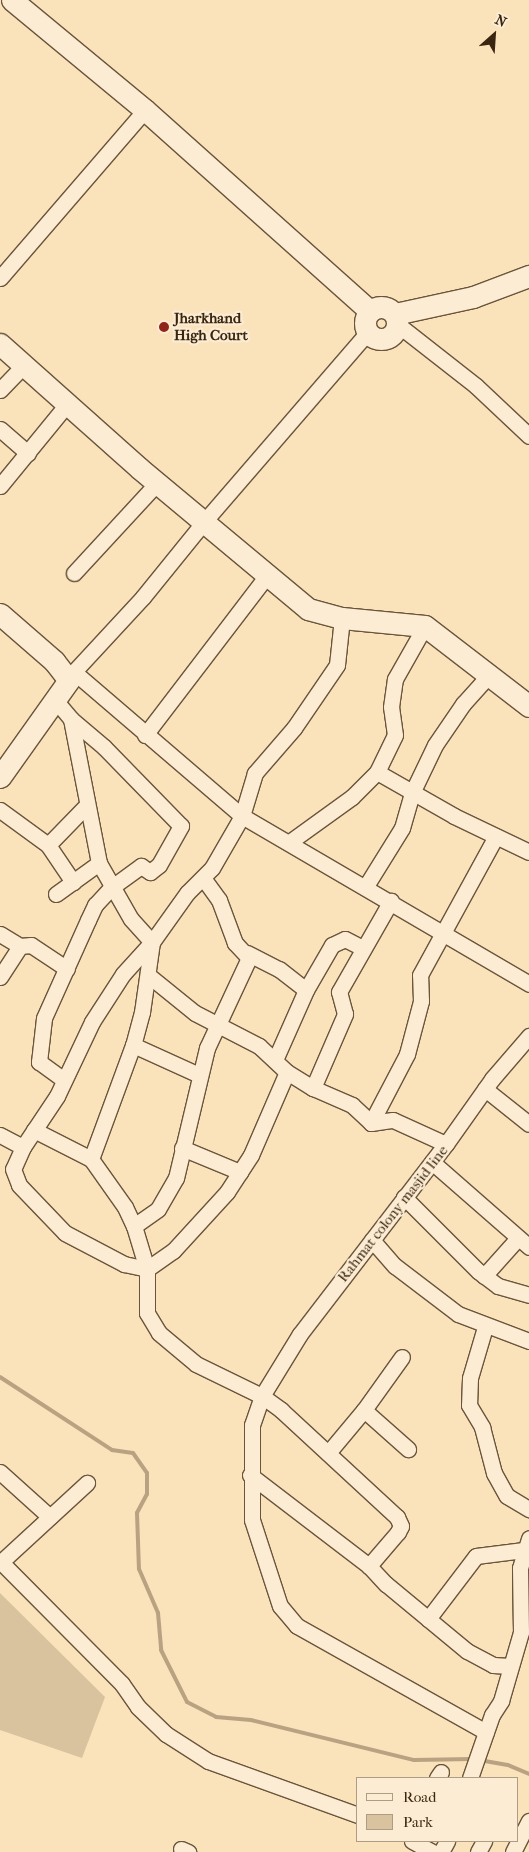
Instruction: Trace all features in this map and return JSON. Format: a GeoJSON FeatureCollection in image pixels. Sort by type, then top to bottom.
{"type":"FeatureCollection","features":[{"type":"Feature","properties":{"kind":"main road"},"geometry":{"type":"LineString","coordinates":[[12,0],[145,110],[370,311]]}},
{"type":"Feature","properties":{"kind":"main road"},"geometry":{"type":"LineString","coordinates":[[396,319],[473,297],[529,276]]}},
{"type":"Feature","properties":{"kind":"main road"},"geometry":{"type":"LineString","coordinates":[[380,306],[396,319],[388,338],[377,338],[368,332],[365,321],[370,311],[380,306]]}},
{"type":"Feature","properties":{"kind":"main road"},"geometry":{"type":"LineString","coordinates":[[0,344],[203,523],[266,577],[308,609],[342,618],[425,626],[490,674],[529,706]]}},
{"type":"Feature","properties":{"kind":"main road"},"geometry":{"type":"LineString","coordinates":[[0,614],[72,675],[68,684],[0,777]]}},
{"type":"Feature","properties":{"kind":"street"},"geometry":{"type":"LineString","coordinates":[[0,278],[145,110]]}},
{"type":"Feature","properties":{"kind":"street"},"geometry":{"type":"LineString","coordinates":[[396,319],[483,392],[529,436]]}},
{"type":"Feature","properties":{"kind":"street"},"geometry":{"type":"LineString","coordinates":[[368,332],[203,523],[144,598],[72,675],[242,816],[291,842],[308,854],[366,886],[529,984]]}},
{"type":"Feature","properties":{"kind":"street"},"geometry":{"type":"LineString","coordinates":[[0,390],[24,365]]}},
{"type":"Feature","properties":{"kind":"street"},"geometry":{"type":"LineString","coordinates":[[2,480],[28,453],[67,404]]}},
{"type":"Feature","properties":{"kind":"street"},"geometry":{"type":"LineString","coordinates":[[0,429],[28,453]]}},
{"type":"Feature","properties":{"kind":"street"},"geometry":{"type":"LineString","coordinates":[[74,573],[157,483]]}},
{"type":"Feature","properties":{"kind":"street"},"geometry":{"type":"LineString","coordinates":[[145,735],[266,577]]}},
{"type":"Feature","properties":{"kind":"street"},"geometry":{"type":"LineString","coordinates":[[287,1072],[240,1172],[227,1192],[173,1251],[147,1269],[124,1264],[81,1243],[40,1209],[19,1185],[13,1170],[23,1147],[64,1080],[96,1016],[124,974],[152,942],[187,893],[204,878],[242,816],[255,773],[294,728],[337,665],[342,618]]}},
{"type":"Feature","properties":{"kind":"street"},"geometry":{"type":"LineString","coordinates":[[291,842],[352,797],[376,772],[395,735],[391,707],[395,679],[425,626]]}},
{"type":"Feature","properties":{"kind":"street"},"geometry":{"type":"LineString","coordinates":[[366,886],[402,828],[412,793],[423,766],[449,724],[490,674]]}},
{"type":"Feature","properties":{"kind":"street"},"geometry":{"type":"LineString","coordinates":[[56,701],[181,826],[159,865],[150,872],[141,866],[112,887],[95,905],[44,1018],[40,1062],[64,1080]]}},
{"type":"Feature","properties":{"kind":"street"},"geometry":{"type":"LineString","coordinates":[[72,719],[86,806],[99,863],[131,919],[152,942],[148,975],[132,1045],[91,1159]]}},
{"type":"Feature","properties":{"kind":"street"},"geometry":{"type":"LineString","coordinates":[[376,772],[412,793],[529,852]]}},
{"type":"Feature","properties":{"kind":"street"},"geometry":{"type":"LineString","coordinates":[[48,845],[86,806]]}},
{"type":"Feature","properties":{"kind":"street"},"geometry":{"type":"LineString","coordinates":[[0,810],[48,845],[73,882]]}},
{"type":"Feature","properties":{"kind":"street"},"geometry":{"type":"LineString","coordinates":[[371,1124],[407,1054],[421,1000],[420,975],[496,836]]}},
{"type":"Feature","properties":{"kind":"street"},"geometry":{"type":"LineString","coordinates":[[56,894],[99,863]]}},
{"type":"Feature","properties":{"kind":"street"},"geometry":{"type":"LineString","coordinates":[[204,878],[219,900],[235,943],[247,953],[279,969],[306,990]]}},
{"type":"Feature","properties":{"kind":"street"},"geometry":{"type":"LineString","coordinates":[[313,1088],[345,1014],[339,992],[391,901]]}},
{"type":"Feature","properties":{"kind":"street"},"geometry":{"type":"LineString","coordinates":[[0,934],[20,946],[31,945],[67,969]]}},
{"type":"Feature","properties":{"kind":"street"},"geometry":{"type":"LineString","coordinates":[[275,1060],[306,990],[332,944],[345,939],[363,948]]}},
{"type":"Feature","properties":{"kind":"street"},"geometry":{"type":"LineString","coordinates":[[0,977],[20,946]]}},
{"type":"Feature","properties":{"kind":"street"},"geometry":{"type":"LineString","coordinates":[[134,1226],[158,1208],[176,1178],[182,1148],[190,1132],[199,1075],[218,1024],[248,964],[247,953]]}},
{"type":"Feature","properties":{"kind":"street"},"geometry":{"type":"LineString","coordinates":[[148,975],[195,1013],[259,1046],[287,1072],[313,1088],[352,1105],[371,1124]]}},
{"type":"Feature","properties":{"kind":"street","name":"Rahmat colony masjid line"},"geometry":{"type":"LineString","coordinates":[[484,1737],[297,1626],[280,1606],[256,1539],[250,1475],[252,1425],[262,1396],[300,1334],[446,1144],[485,1089],[529,1036]]}},
{"type":"Feature","properties":{"kind":"street"},"geometry":{"type":"LineString","coordinates":[[132,1045],[199,1075]]}},
{"type":"Feature","properties":{"kind":"street"},"geometry":{"type":"LineString","coordinates":[[485,1089],[529,1124]]}},
{"type":"Feature","properties":{"kind":"street"},"geometry":{"type":"LineString","coordinates":[[371,1124],[393,1120],[446,1144]]}},
{"type":"Feature","properties":{"kind":"street"},"geometry":{"type":"LineString","coordinates":[[34,1130],[91,1159],[125,1207],[134,1226],[147,1269],[147,1313],[159,1333],[196,1364],[262,1396],[300,1425],[397,1517],[401,1526],[369,1566]]}},
{"type":"Feature","properties":{"kind":"street"},"geometry":{"type":"LineString","coordinates":[[1,1139],[23,1147]]}},
{"type":"Feature","properties":{"kind":"street"},"geometry":{"type":"LineString","coordinates":[[182,1148],[240,1172]]}},
{"type":"Feature","properties":{"kind":"street"},"geometry":{"type":"LineString","coordinates":[[432,1162],[523,1243],[484,1276]]}},
{"type":"Feature","properties":{"kind":"street"},"geometry":{"type":"LineString","coordinates":[[404,1197],[484,1276],[498,1286],[529,1295]]}},
{"type":"Feature","properties":{"kind":"street"},"geometry":{"type":"LineString","coordinates":[[372,1240],[395,1266],[420,1287],[458,1314],[485,1327],[529,1341]]}},
{"type":"Feature","properties":{"kind":"street"},"geometry":{"type":"LineString","coordinates":[[485,1327],[470,1378],[469,1405],[482,1427],[494,1472],[507,1496],[529,1509]]}},
{"type":"Feature","properties":{"kind":"street"},"geometry":{"type":"LineString","coordinates":[[328,1453],[364,1410],[402,1357]]}},
{"type":"Feature","properties":{"kind":"street"},"geometry":{"type":"LineString","coordinates":[[364,1410],[408,1449]]}},
{"type":"Feature","properties":{"kind":"street"},"geometry":{"type":"LineString","coordinates":[[0,1472],[50,1517]]}},
{"type":"Feature","properties":{"kind":"street"},"geometry":{"type":"LineString","coordinates":[[250,1475],[369,1566],[467,1651],[492,1665],[510,1666]]}},
{"type":"Feature","properties":{"kind":"street"},"geometry":{"type":"LineString","coordinates":[[87,1483],[1,1562],[122,1684],[138,1707],[166,1734],[208,1761],[356,1814]]}},
{"type":"Feature","properties":{"kind":"street"},"geometry":{"type":"LineString","coordinates":[[428,1619],[476,1556],[526,1544],[520,1568],[522,1624],[501,1701],[484,1737],[470,1777]]}},
{"type":"Feature","properties":{"kind":"street"},"geometry":{"type":"LineString","coordinates":[[519,1840],[529,1820]]}},
{"type":"Feature","properties":{"kind":"street"},"geometry":{"type":"LineString","coordinates":[[414,1842],[433,1852]]}},
{"type":"Feature","properties":{"kind":"green space"},"geometry":{"type":"Polygon","coordinates":[[[0,1593],[105,1697],[82,1758],[0,1730],[0,1593]]]}},
{"type":"Feature","properties":{"kind":"waterway"},"geometry":{"type":"LineString","coordinates":[[0,1377],[112,1450],[133,1453],[147,1473],[147,1494],[137,1513],[139,1569],[158,1613],[161,1650],[187,1702],[216,1717],[251,1720],[414,1760],[472,1759]]}},
{"type":"Feature","properties":{"kind":"waterway"},"geometry":{"type":"LineString","coordinates":[[479,1760],[508,1765],[529,1774]]}},
{"type":"Feature","properties":{"kind":"place","name":"Jharkhand High Court"},"geometry":{"type":"Point","coordinates":[164,327]}}]}
